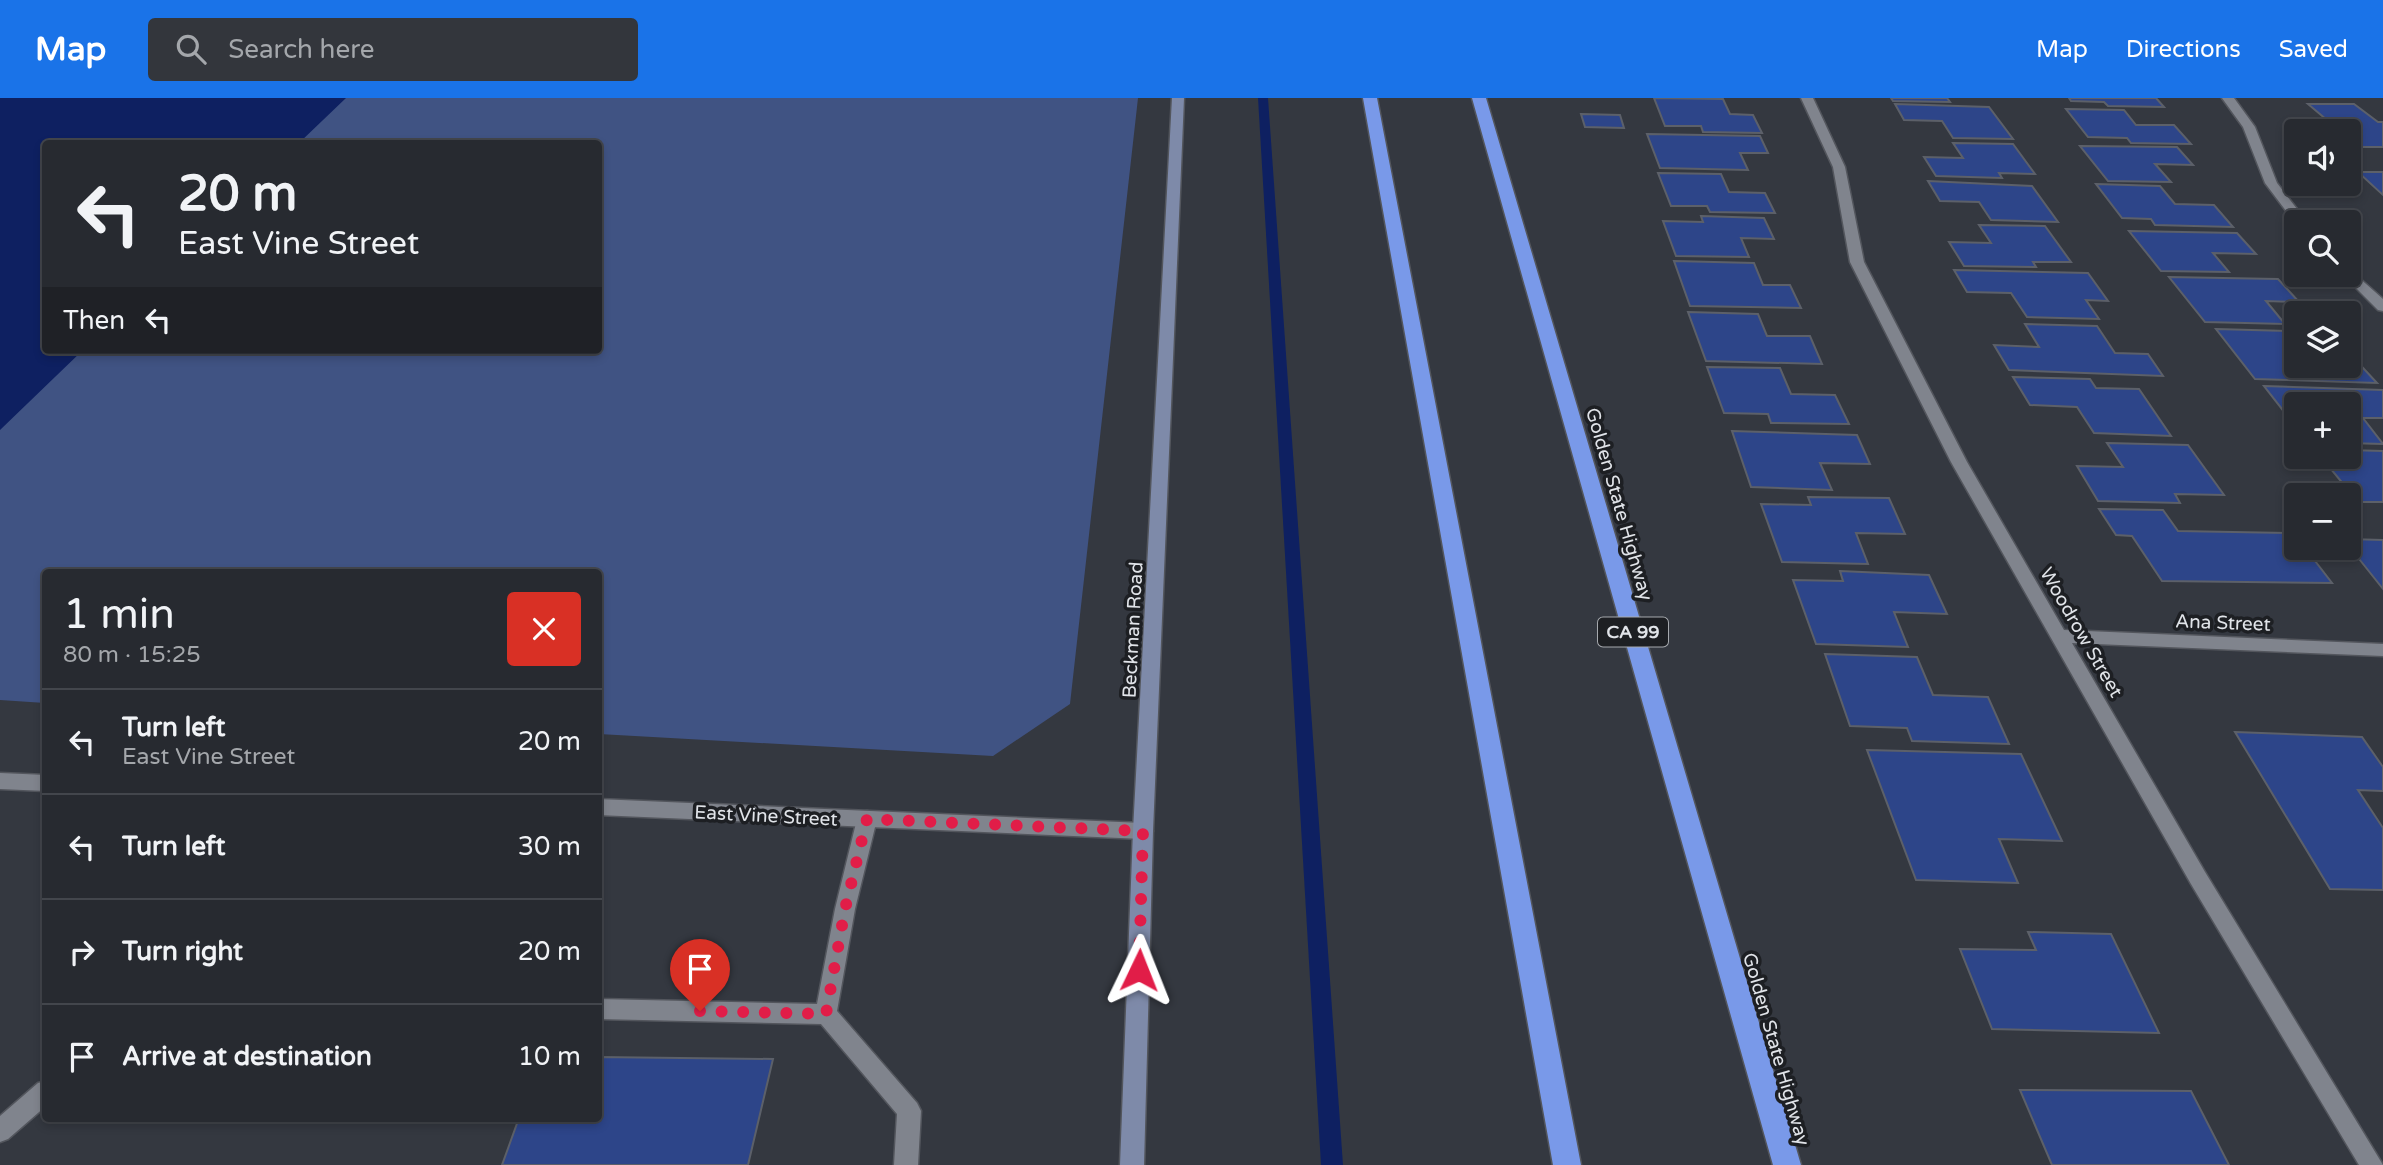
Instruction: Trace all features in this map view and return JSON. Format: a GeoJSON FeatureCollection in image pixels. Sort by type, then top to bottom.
{"type":"FeatureCollection","features":[{"type":"Feature","properties":{"kind":"highway"},"geometry":{"type":"LineString","coordinates":[[1370,98],[1567,1165]]}},
{"type":"Feature","properties":{"kind":"highway","name":"Golden State Highway"},"geometry":{"type":"LineString","coordinates":[[1479,98],[1787,1165]]}},
{"type":"Feature","properties":{"kind":"street","name":"Beckman Road"},"geometry":{"type":"LineString","coordinates":[[1132,1165],[1143,831],[1178,98]]}},
{"type":"Feature","properties":{"kind":"street","name":"Woodrow Street"},"geometry":{"type":"LineString","coordinates":[[1807,98],[1839,167],[1857,262],[1959,462],[2198,878],[2372,1165]]}},
{"type":"Feature","properties":{"kind":"street"},"geometry":{"type":"LineString","coordinates":[[2228,98],[2243,114],[2254,133],[2268,177],[2292,210]]}},
{"type":"Feature","properties":{"kind":"street"},"geometry":{"type":"LineString","coordinates":[[2361,285],[2383,307]]}},
{"type":"Feature","properties":{"kind":"street","name":"Ana Street"},"geometry":{"type":"LineString","coordinates":[[2061,636],[2383,650]]}},
{"type":"Feature","properties":{"kind":"street"},"geometry":{"type":"LineString","coordinates":[[0,781],[42,783]]}},
{"type":"Feature","properties":{"kind":"street","name":"East Vine Street"},"geometry":{"type":"LineString","coordinates":[[602,807],[1143,831]]}},
{"type":"Feature","properties":{"kind":"street"},"geometry":{"type":"LineString","coordinates":[[826,1014],[845,909],[867,819]]}},
{"type":"Feature","properties":{"kind":"street"},"geometry":{"type":"LineString","coordinates":[[602,1009],[826,1014],[909,1111],[906,1165]]}},
{"type":"Feature","properties":{"kind":"street"},"geometry":{"type":"LineString","coordinates":[[0,1131],[42,1094]]}},
{"type":"Feature","properties":{"kind":"shaded area"},"geometry":{"type":"Polygon","coordinates":[[[0,98],[1138,98],[1070,704],[993,756],[602,734],[602,569],[42,569],[42,703],[0,700],[0,98]]]}},
{"type":"Feature","properties":{"kind":"shaded area"},"geometry":{"type":"Polygon","coordinates":[[[0,98],[346,98],[302,140],[42,140],[42,354],[79,354],[0,430],[0,98]]]}},
{"type":"Feature","properties":{"kind":"building"},"geometry":{"type":"Polygon","coordinates":[[[1654,98],[1723,99],[1730,114],[1753,115],[1762,133],[1703,132],[1701,126],[1665,126],[1654,98]]]}},
{"type":"Feature","properties":{"kind":"building"},"geometry":{"type":"Polygon","coordinates":[[[1891,98],[1947,98],[1950,102],[1893,101],[1891,98]]]}},
{"type":"Feature","properties":{"kind":"building"},"geometry":{"type":"Polygon","coordinates":[[[2069,98],[2156,98],[2164,107],[2108,106],[2104,102],[2071,101],[2069,98]]]}},
{"type":"Feature","properties":{"kind":"building"},"geometry":{"type":"Polygon","coordinates":[[[1895,104],[1989,107],[2013,139],[1953,138],[1942,121],[1904,120],[1895,104]]]}},
{"type":"Feature","properties":{"kind":"building"},"geometry":{"type":"Polygon","coordinates":[[[2308,104],[2354,104],[2378,122],[2383,122],[2383,147],[2361,147],[2361,119],[2326,119],[2308,104]]]}},
{"type":"Feature","properties":{"kind":"building"},"geometry":{"type":"Polygon","coordinates":[[[2066,109],[2124,110],[2136,125],[2174,125],[2191,144],[2131,143],[2127,138],[2088,137],[2066,109]]]}},
{"type":"Feature","properties":{"kind":"building"},"geometry":{"type":"Polygon","coordinates":[[[1581,114],[1620,115],[1624,128],[1585,127],[1581,114]]]}},
{"type":"Feature","properties":{"kind":"building"},"geometry":{"type":"Polygon","coordinates":[[[1647,134],[1760,136],[1768,153],[1740,153],[1748,170],[1660,168],[1647,134]]]}},
{"type":"Feature","properties":{"kind":"building"},"geometry":{"type":"Polygon","coordinates":[[[1953,143],[2013,144],[2035,174],[1999,173],[2002,178],[1936,176],[1924,157],[1963,158],[1953,143]]]}},
{"type":"Feature","properties":{"kind":"building"},"geometry":{"type":"Polygon","coordinates":[[[2080,146],[2177,147],[2193,165],[2155,164],[2171,182],[2108,181],[2080,146]]]}},
{"type":"Feature","properties":{"kind":"building"},"geometry":{"type":"Polygon","coordinates":[[[2361,172],[2383,172],[2383,195],[2361,175],[2361,172]]]}},
{"type":"Feature","properties":{"kind":"building"},"geometry":{"type":"Polygon","coordinates":[[[1658,173],[1721,174],[1729,192],[1765,193],[1775,213],[1710,212],[1707,206],[1671,206],[1658,173]]]}},
{"type":"Feature","properties":{"kind":"building"},"geometry":{"type":"Polygon","coordinates":[[[1928,181],[2032,186],[2058,222],[1991,220],[1979,202],[1940,201],[1928,181]]]}},
{"type":"Feature","properties":{"kind":"building"},"geometry":{"type":"Polygon","coordinates":[[[2096,184],[2160,186],[2175,204],[2214,205],[2233,227],[2155,225],[2151,219],[2122,218],[2096,184]]]}},
{"type":"Feature","properties":{"kind":"building"},"geometry":{"type":"Polygon","coordinates":[[[1701,216],[1764,218],[1774,239],[1741,238],[1749,257],[1676,256],[1663,221],[1703,222],[1701,216]]]}},
{"type":"Feature","properties":{"kind":"building"},"geometry":{"type":"Polygon","coordinates":[[[1979,225],[2045,226],[2071,262],[2033,262],[2036,267],[1964,266],[1949,242],[1991,243],[1979,225]]]}},
{"type":"Feature","properties":{"kind":"building"},"geometry":{"type":"Polygon","coordinates":[[[2129,231],[2237,233],[2256,254],[2213,253],[2229,272],[2161,271],[2129,231]]]}},
{"type":"Feature","properties":{"kind":"building"},"geometry":{"type":"Polygon","coordinates":[[[1674,261],[1754,263],[1763,285],[1790,285],[1801,308],[1690,306],[1674,261]]]}},
{"type":"Feature","properties":{"kind":"building"},"geometry":{"type":"Polygon","coordinates":[[[1954,270],[2088,273],[2108,301],[2086,300],[2099,319],[2027,317],[2011,293],[1967,292],[1954,270]]]}},
{"type":"Feature","properties":{"kind":"building"},"geometry":{"type":"Polygon","coordinates":[[[2169,277],[2278,279],[2298,301],[2266,301],[2284,324],[2205,322],[2169,277]]]}},
{"type":"Feature","properties":{"kind":"building"},"geometry":{"type":"Polygon","coordinates":[[[1688,312],[1758,314],[1767,336],[1810,336],[1822,364],[1706,361],[1688,312]]]}},
{"type":"Feature","properties":{"kind":"building"},"geometry":{"type":"Polygon","coordinates":[[[2025,324],[2097,326],[2115,353],[2148,354],[2163,376],[2009,370],[1994,345],[2039,347],[2025,324]]]}},
{"type":"Feature","properties":{"kind":"building"},"geometry":{"type":"Polygon","coordinates":[[[2216,329],[2284,331],[2284,378],[2361,378],[2361,366],[2377,383],[2255,379],[2216,329]]]}},
{"type":"Feature","properties":{"kind":"building"},"geometry":{"type":"Polygon","coordinates":[[[1707,367],[1780,368],[1791,394],[1835,395],[1849,424],[1771,423],[1768,414],[1724,413],[1707,367]]]}},
{"type":"Feature","properties":{"kind":"building"},"geometry":{"type":"Polygon","coordinates":[[[2013,377],[2090,379],[2096,388],[2139,389],[2171,436],[2094,433],[2077,407],[2030,405],[2013,377]]]}},
{"type":"Feature","properties":{"kind":"building"},"geometry":{"type":"Polygon","coordinates":[[[2264,386],[2383,390],[2383,418],[2363,418],[2383,444],[2361,443],[2361,392],[2284,392],[2284,412],[2264,386]]]}},
{"type":"Feature","properties":{"kind":"building"},"geometry":{"type":"Polygon","coordinates":[[[1732,431],[1857,435],[1870,464],[1820,463],[1832,490],[1751,487],[1732,431]]]}},
{"type":"Feature","properties":{"kind":"building"},"geometry":{"type":"Polygon","coordinates":[[[2107,443],[2188,445],[2224,495],[2175,494],[2180,503],[2098,501],[2077,466],[2123,467],[2107,443]]]}},
{"type":"Feature","properties":{"kind":"building"},"geometry":{"type":"Polygon","coordinates":[[[2361,450],[2383,451],[2383,502],[2361,502],[2361,483],[2342,483],[2331,469],[2361,469],[2361,450]]]}},
{"type":"Feature","properties":{"kind":"building"},"geometry":{"type":"Polygon","coordinates":[[[1808,497],[1889,498],[1905,534],[1856,533],[1868,564],[1782,562],[1761,504],[1811,505],[1808,497]]]}},
{"type":"Feature","properties":{"kind":"building"},"geometry":{"type":"Polygon","coordinates":[[[2099,509],[2163,510],[2178,531],[2284,533],[2284,560],[2314,560],[2332,583],[2162,581],[2132,536],[2116,535],[2099,509]]]}},
{"type":"Feature","properties":{"kind":"building"},"geometry":{"type":"Polygon","coordinates":[[[2361,539],[2383,540],[2383,589],[2360,560],[2361,539]]]}},
{"type":"Feature","properties":{"kind":"building"},"geometry":{"type":"Polygon","coordinates":[[[1840,571],[1929,575],[1947,614],[1894,612],[1908,647],[1816,644],[1793,580],[1843,581],[1840,571]]]}},
{"type":"Feature","properties":{"kind":"building"},"geometry":{"type":"Polygon","coordinates":[[[1825,654],[1917,657],[1933,695],[1988,697],[2009,744],[1912,741],[1907,728],[1850,726],[1825,654]]]}},
{"type":"Feature","properties":{"kind":"building"},"geometry":{"type":"Polygon","coordinates":[[[2235,732],[2362,737],[2383,767],[2383,791],[2358,790],[2383,828],[2383,890],[2330,889],[2235,732]]]}},
{"type":"Feature","properties":{"kind":"building"},"geometry":{"type":"Polygon","coordinates":[[[1867,750],[2021,754],[2062,841],[1999,839],[2018,883],[1916,880],[1867,750]]]}},
{"type":"Feature","properties":{"kind":"building"},"geometry":{"type":"Polygon","coordinates":[[[2028,932],[2111,934],[2159,1033],[1992,1029],[1960,949],[2036,950],[2028,932]]]}},
{"type":"Feature","properties":{"kind":"building"},"geometry":{"type":"Polygon","coordinates":[[[602,1057],[773,1059],[748,1165],[502,1165],[518,1122],[602,1122],[602,1057]]]}},
{"type":"Feature","properties":{"kind":"building"},"geometry":{"type":"Polygon","coordinates":[[[2020,1090],[2191,1091],[2229,1165],[2052,1165],[2020,1090]]]}},
{"type":"Feature","properties":{"kind":"waterway"},"geometry":{"type":"LineString","coordinates":[[1263,98],[1332,1165]]}},
{"type":"Feature","properties":{"kind":"route"},"geometry":{"type":"LineString","coordinates":[[700,1011],[826,1014],[845,909],[867,819],[1143,831],[1139,970]]}}]}
